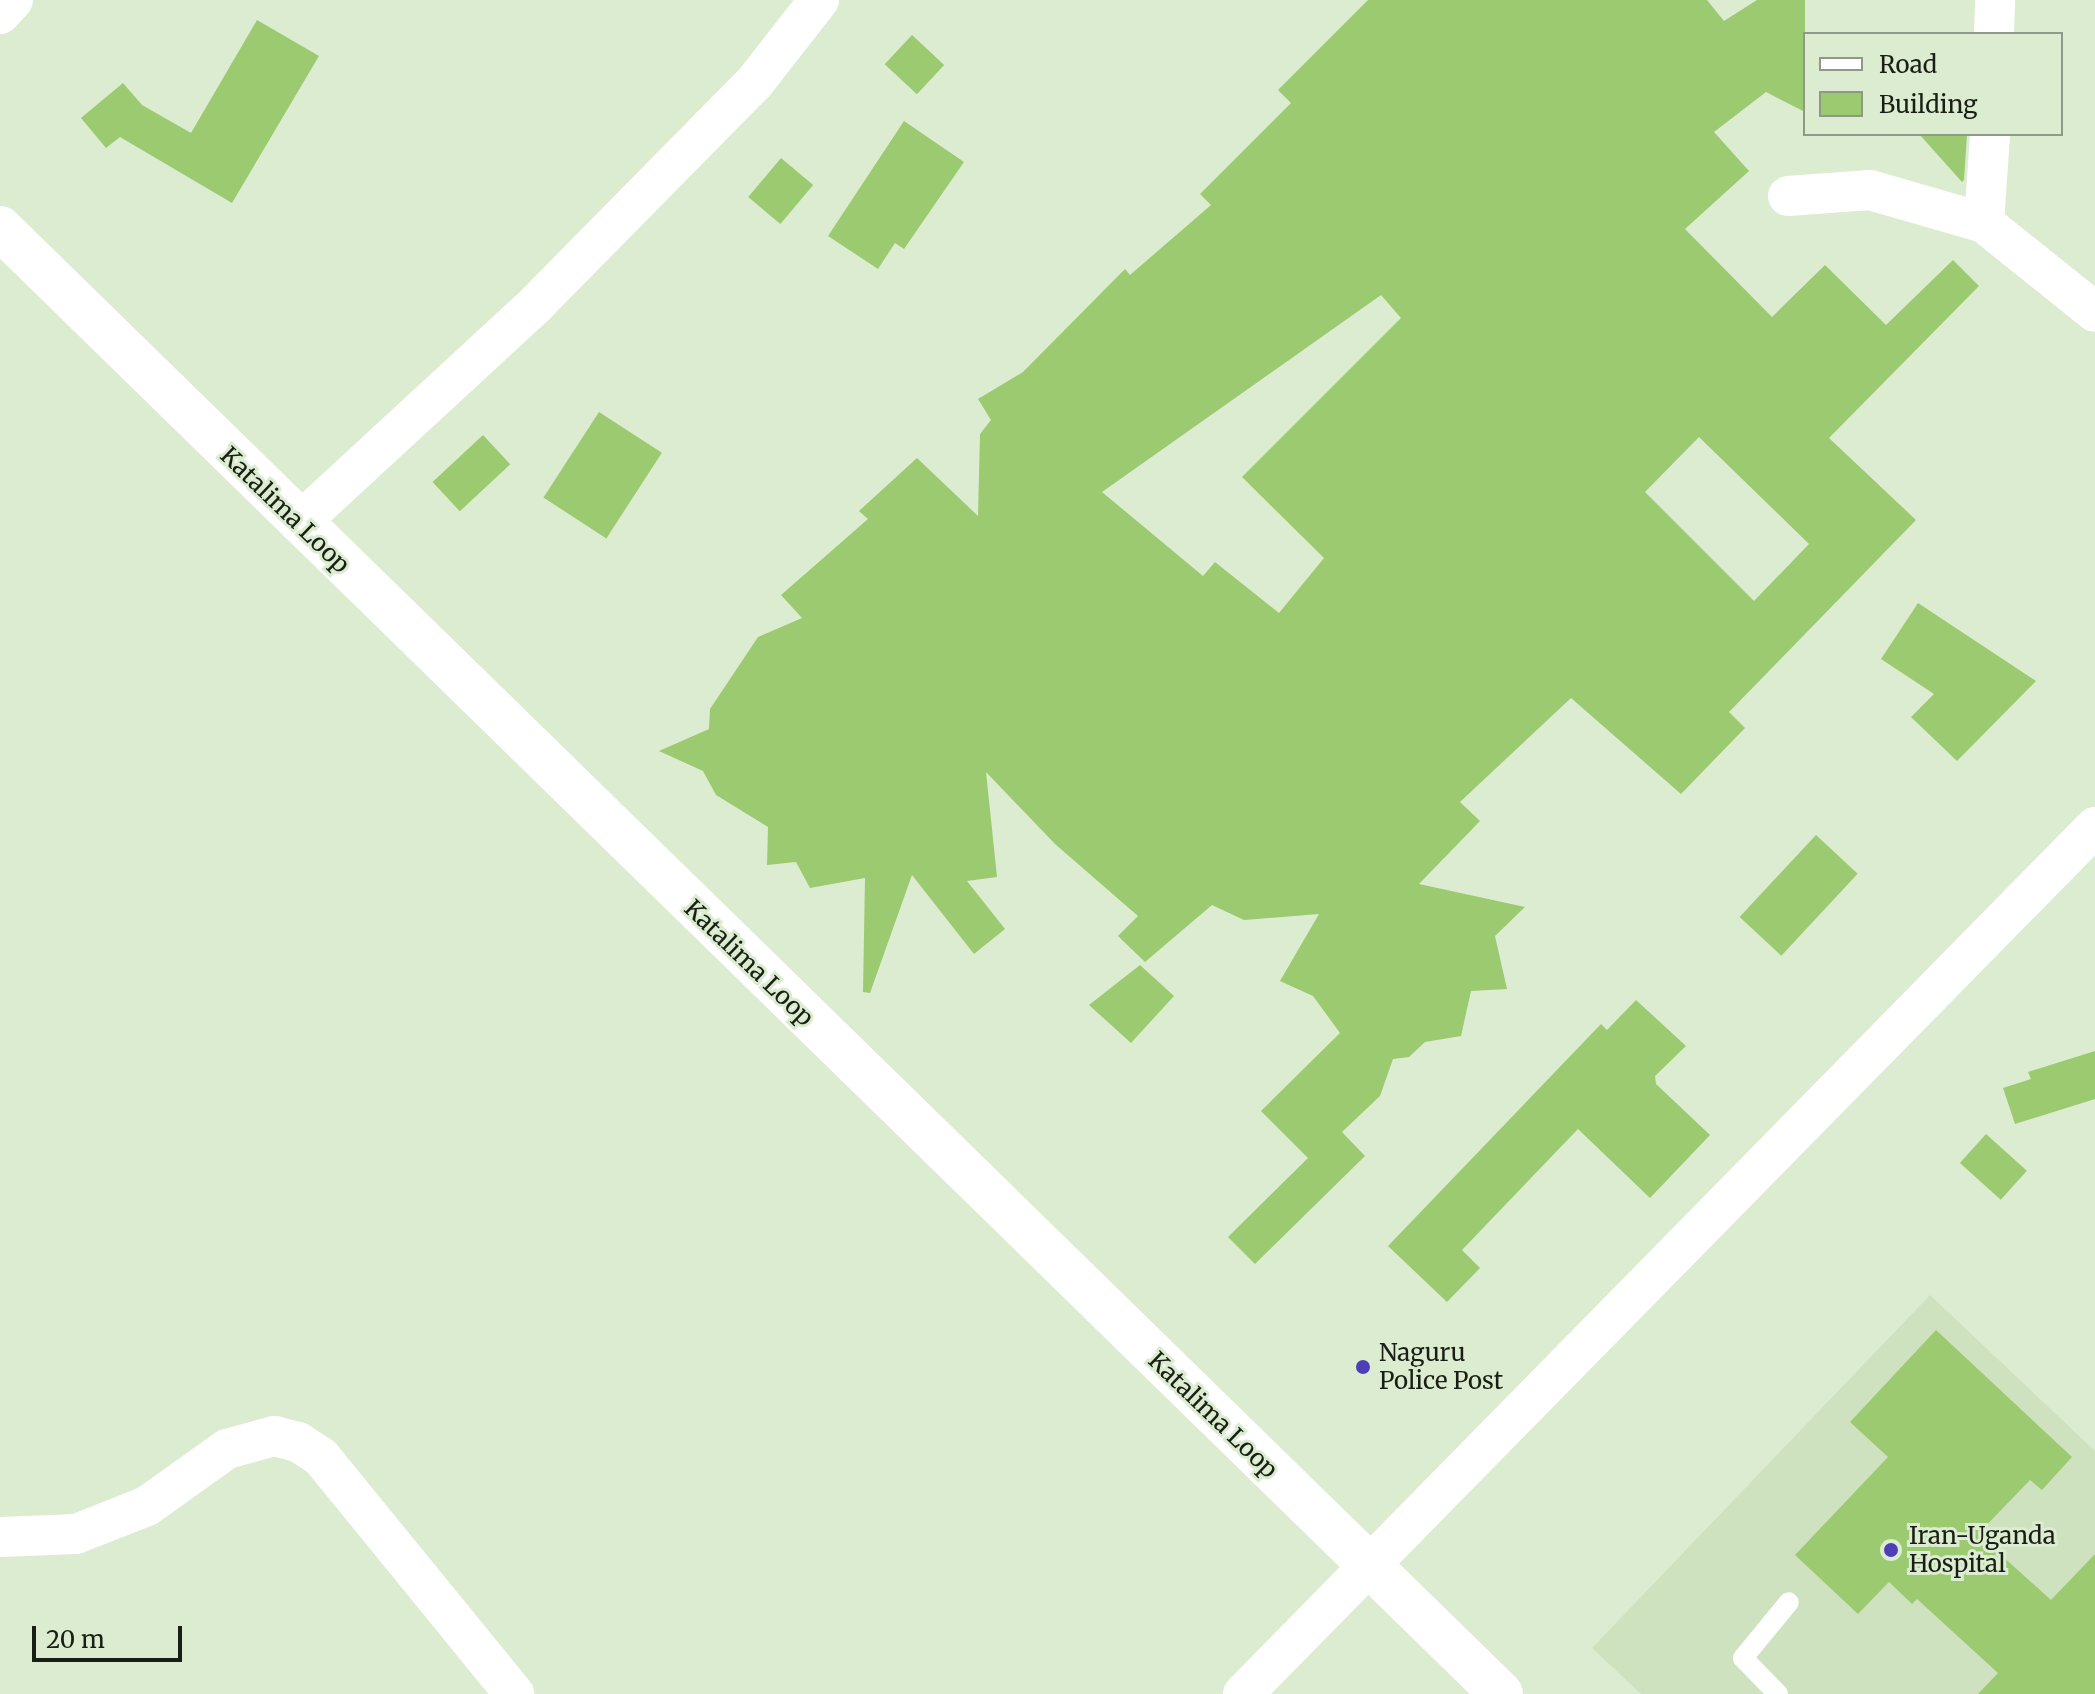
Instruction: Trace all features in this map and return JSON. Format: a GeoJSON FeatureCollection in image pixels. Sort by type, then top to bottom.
{"type":"FeatureCollection","features":[{"type":"Feature","properties":{"kind":"street"},"geometry":{"type":"LineString","coordinates":[[0,14],[13,0]]}},
{"type":"Feature","properties":{"kind":"street"},"geometry":{"type":"LineString","coordinates":[[299,523],[548,292],[755,82],[819,0]]}},
{"type":"Feature","properties":{"kind":"street"},"geometry":{"type":"LineString","coordinates":[[1994,32],[1995,0]]}},
{"type":"Feature","properties":{"kind":"street"},"geometry":{"type":"LineString","coordinates":[[1984,223],[1990,136]]}},
{"type":"Feature","properties":{"kind":"street"},"geometry":{"type":"LineString","coordinates":[[1788,196],[1870,190],[1984,223],[2095,312]]}},
{"type":"Feature","properties":{"kind":"street","name":"Katalima Loop"},"geometry":{"type":"LineString","coordinates":[[0,228],[1501,1694]]}},
{"type":"Feature","properties":{"kind":"street"},"geometry":{"type":"LineString","coordinates":[[1243,1694],[2095,827]]}},
{"type":"Feature","properties":{"kind":"street"},"geometry":{"type":"LineString","coordinates":[[0,1537],[76,1534],[147,1506],[227,1449],[274,1436],[298,1442],[321,1457],[514,1694]]}},
{"type":"Feature","properties":{"kind":"lane"},"geometry":{"type":"LineString","coordinates":[[1778,1694],[1743,1658],[1789,1602]]}},
{"type":"Feature","properties":{"kind":"shaded area","name":"Iran-Uganda Hospital"},"geometry":{"type":"Polygon","coordinates":[[[1930,1295],[2095,1451],[2095,1694],[1641,1694],[1592,1648],[1930,1295]]]}},
{"type":"Feature","properties":{"kind":"building"},"geometry":{"type":"Polygon","coordinates":[[[1368,0],[1707,0],[1724,21],[1757,0],[1805,0],[1803,111],[1766,92],[1714,132],[1749,171],[1685,229],[1772,317],[1825,265],[1886,325],[1953,260],[1979,286],[1829,438],[1916,520],[1729,712],[1745,728],[1681,794],[1571,698],[1460,802],[1480,821],[1419,884],[1525,907],[1495,936],[1507,989],[1471,991],[1461,1036],[1425,1042],[1409,1057],[1393,1059],[1380,1096],[1342,1132],[1365,1156],[1255,1264],[1228,1237],[1308,1158],[1261,1111],[1340,1033],[1313,996],[1280,981],[1319,914],[1244,920],[1212,905],[1145,962],[1118,936],[1138,916],[1055,844],[986,772],[997,877],[967,881],[1005,929],[974,954],[912,875],[870,993],[863,992],[865,878],[810,888],[796,862],[767,865],[768,827],[716,795],[703,771],[659,751],[709,729],[710,709],[758,637],[802,618],[781,595],[868,519],[859,511],[917,458],[978,516],[980,434],[991,420],[978,399],[1023,372],[1125,269],[1130,275],[1211,205],[1200,194],[1291,103],[1278,90],[1368,0]],[[1381,295],[1102,492],[1203,576],[1215,562],[1279,613],[1324,558],[1242,477],[1401,318],[1381,295]],[[1699,437],[1645,492],[1754,601],[1809,544],[1699,437]]]}},
{"type":"Feature","properties":{"kind":"building"},"geometry":{"type":"Polygon","coordinates":[[[257,20],[319,56],[232,203],[120,137],[106,148],[81,118],[123,83],[142,105],[191,133],[257,20]]]}},
{"type":"Feature","properties":{"kind":"building"},"geometry":{"type":"Polygon","coordinates":[[[912,35],[944,65],[917,94],[885,64],[912,35]]]}},
{"type":"Feature","properties":{"kind":"building"},"geometry":{"type":"Polygon","coordinates":[[[904,121],[964,162],[904,249],[895,243],[878,269],[828,236],[904,121]]]}},
{"type":"Feature","properties":{"kind":"building"},"geometry":{"type":"Polygon","coordinates":[[[1921,136],[1967,136],[1962,182],[1921,136]]]}},
{"type":"Feature","properties":{"kind":"building"},"geometry":{"type":"Polygon","coordinates":[[[781,158],[813,185],[780,224],[748,197],[781,158]]]}},
{"type":"Feature","properties":{"kind":"building"},"geometry":{"type":"Polygon","coordinates":[[[599,412],[662,453],[606,538],[543,498],[599,412]]]}},
{"type":"Feature","properties":{"kind":"building"},"geometry":{"type":"Polygon","coordinates":[[[483,435],[510,464],[460,511],[433,482],[483,435]]]}},
{"type":"Feature","properties":{"kind":"building"},"geometry":{"type":"Polygon","coordinates":[[[1918,603],[2036,681],[1957,761],[1911,717],[1934,694],[1881,659],[1918,603]]]}},
{"type":"Feature","properties":{"kind":"building"},"geometry":{"type":"Polygon","coordinates":[[[1816,835],[1858,874],[1781,956],[1740,917],[1816,835]]]}},
{"type":"Feature","properties":{"kind":"building"},"geometry":{"type":"Polygon","coordinates":[[[1140,965],[1174,996],[1131,1043],[1089,1005],[1140,965]]]}},
{"type":"Feature","properties":{"kind":"building"},"geometry":{"type":"Polygon","coordinates":[[[1636,1000],[1686,1046],[1655,1076],[1656,1084],[1710,1135],[1650,1198],[1578,1129],[1462,1250],[1480,1268],[1447,1302],[1388,1246],[1601,1024],[1607,1030],[1636,1000]]]}},
{"type":"Feature","properties":{"kind":"building"},"geometry":{"type":"Polygon","coordinates":[[[2095,1051],[2095,1099],[2015,1124],[2003,1088],[2031,1079],[2028,1072],[2095,1051]]]}},
{"type":"Feature","properties":{"kind":"building"},"geometry":{"type":"Polygon","coordinates":[[[1986,1134],[2027,1171],[2001,1200],[1960,1163],[1986,1134]]]}},
{"type":"Feature","properties":{"kind":"building"},"geometry":{"type":"Polygon","coordinates":[[[1936,1330],[2072,1457],[2042,1490],[2030,1480],[1978,1534],[2051,1600],[2095,1554],[2095,1694],[1978,1694],[1998,1673],[1917,1599],[1912,1604],[1889,1582],[1858,1614],[1795,1555],[1888,1457],[1850,1422],[1936,1330]]]}},
{"type":"Feature","properties":{"kind":"place","name":"Naguru Police Post"},"geometry":{"type":"Point","coordinates":[1363,1367]}},
{"type":"Feature","properties":{"kind":"place","name":"Iran-Uganda Hospital"},"geometry":{"type":"Point","coordinates":[1891,1550]}}]}
